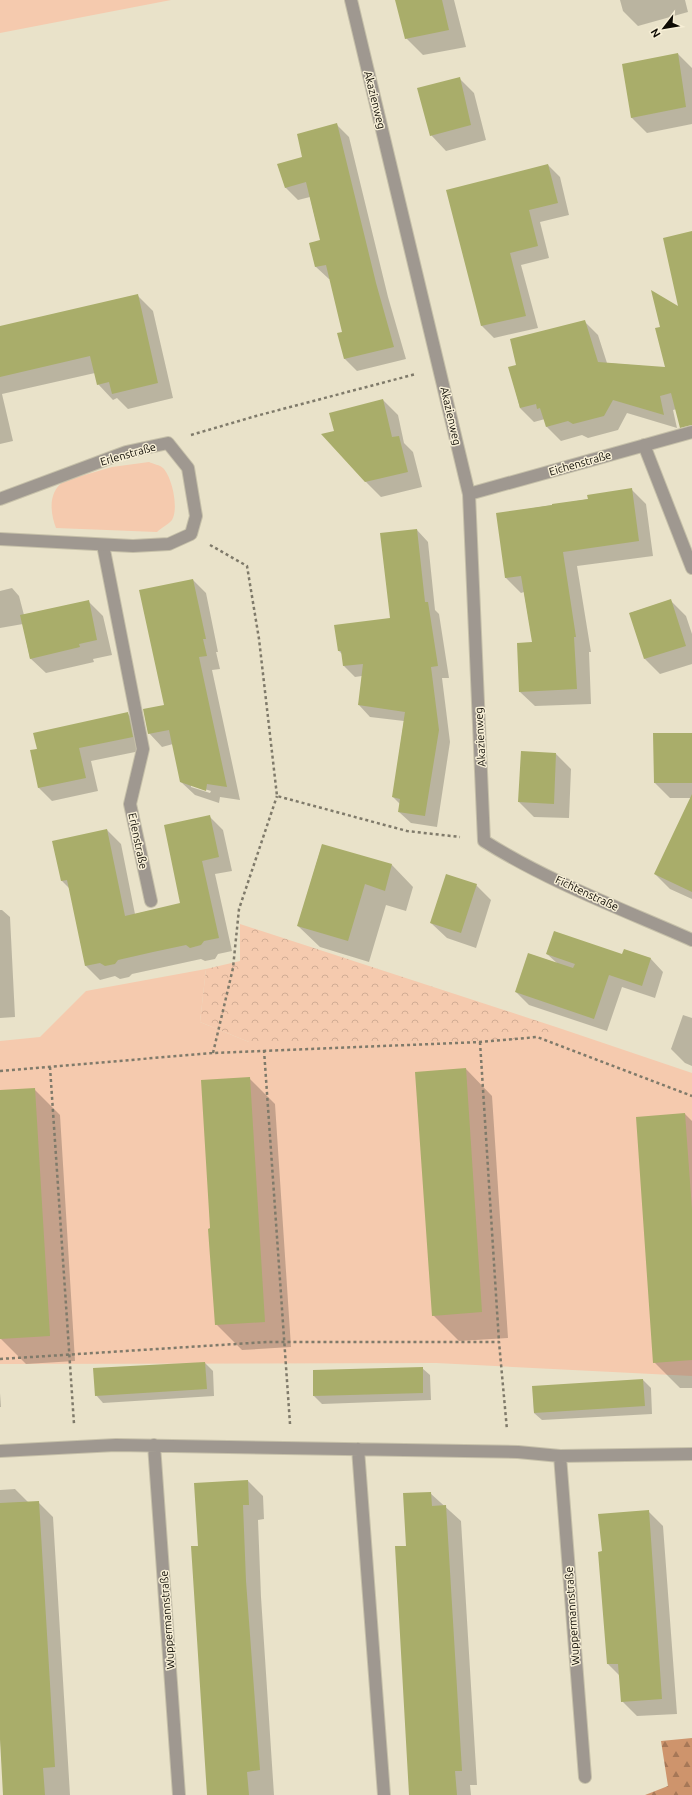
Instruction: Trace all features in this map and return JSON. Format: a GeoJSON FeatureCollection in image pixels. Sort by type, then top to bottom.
{"type":"FeatureCollection","features":[{"type":"Feature","properties":{"kind":"street","name":"Akazienweg"},"geometry":{"type":"LineString","coordinates":[[351,0],[469,494],[484,841]]}},
{"type":"Feature","properties":{"kind":"street","name":"Eichenstraße"},"geometry":{"type":"LineString","coordinates":[[469,494],[692,432]]}},
{"type":"Feature","properties":{"kind":"street","name":"Erlenstraße"},"geometry":{"type":"LineString","coordinates":[[0,499],[126,452],[168,443],[188,468],[196,516],[191,534]]}},
{"type":"Feature","properties":{"kind":"street"},"geometry":{"type":"LineString","coordinates":[[644,445],[692,568]]}},
{"type":"Feature","properties":{"kind":"street"},"geometry":{"type":"LineString","coordinates":[[0,539],[103,545],[169,544],[191,534]]}},
{"type":"Feature","properties":{"kind":"street","name":"Erlenstraße"},"geometry":{"type":"LineString","coordinates":[[103,545],[143,749],[130,804],[151,901]]}},
{"type":"Feature","properties":{"kind":"street","name":"Fichtenstraße"},"geometry":{"type":"LineString","coordinates":[[484,841],[513,859],[602,901],[692,940]]}},
{"type":"Feature","properties":{"kind":"street"},"geometry":{"type":"LineString","coordinates":[[0,1451],[76,1446],[154,1445],[518,1452],[560,1456],[692,1454]]}},
{"type":"Feature","properties":{"kind":"street","name":"Wuppermannstraße"},"geometry":{"type":"LineString","coordinates":[[154,1445],[179,1795]]}},
{"type":"Feature","properties":{"kind":"street"},"geometry":{"type":"LineString","coordinates":[[358,1449],[384,1795]]}},
{"type":"Feature","properties":{"kind":"street","name":"Wuppermannstraße"},"geometry":{"type":"LineString","coordinates":[[560,1456],[585,1777]]}},
{"type":"Feature","properties":{"kind":"path"},"geometry":{"type":"LineString","coordinates":[[168,443],[256,416],[439,368]]}},
{"type":"Feature","properties":{"kind":"path"},"geometry":{"type":"LineString","coordinates":[[191,534],[247,566],[259,639],[277,796],[239,908],[233,968],[212,1053]]}},
{"type":"Feature","properties":{"kind":"path"},"geometry":{"type":"LineString","coordinates":[[277,796],[407,831],[484,841]]}},
{"type":"Feature","properties":{"kind":"path"},"geometry":{"type":"LineString","coordinates":[[0,1070],[212,1053],[480,1042],[537,1037],[692,1096]]}},
{"type":"Feature","properties":{"kind":"path"},"geometry":{"type":"LineString","coordinates":[[480,1042],[499,1342],[507,1430],[518,1452]]}},
{"type":"Feature","properties":{"kind":"path"},"geometry":{"type":"LineString","coordinates":[[264,1050],[291,1447]]}},
{"type":"Feature","properties":{"kind":"path"},"geometry":{"type":"LineString","coordinates":[[50,1067],[76,1446]]}},
{"type":"Feature","properties":{"kind":"path"},"geometry":{"type":"LineString","coordinates":[[0,1359],[266,1342],[499,1342]]}},
{"type":"Feature","properties":{"kind":"green space"},"geometry":{"type":"Polygon","coordinates":[[[0,0],[171,0],[0,33],[0,0]]]}},
{"type":"Feature","properties":{"kind":"green space"},"geometry":{"type":"Polygon","coordinates":[[[149,462],[162,467],[166,472],[172,485],[175,501],[172,520],[157,532],[56,528],[52,515],[53,496],[55,491],[64,481],[112,467],[149,462]]]}},
{"type":"Feature","properties":{"kind":"green space"},"geometry":{"type":"Polygon","coordinates":[[[240,924],[556,1027],[552,1037],[480,1042],[249,1042],[200,1022],[206,969],[240,961],[240,924]]]}},
{"type":"Feature","properties":{"kind":"green space"},"geometry":{"type":"Polygon","coordinates":[[[206,969],[200,1022],[249,1042],[556,1027],[692,1073],[692,1376],[436,1363],[0,1364],[0,1041],[40,1037],[86,991],[206,969]]]}},
{"type":"Feature","properties":{"kind":"green space"},"geometry":{"type":"Polygon","coordinates":[[[692,1738],[692,1795],[645,1795],[668,1786],[661,1741],[692,1738]]]}},
{"type":"Feature","properties":{"kind":"building"},"geometry":{"type":"Polygon","coordinates":[[[395,0],[442,0],[449,30],[405,39],[395,0]]]}},
{"type":"Feature","properties":{"kind":"building"},"geometry":{"type":"Polygon","coordinates":[[[678,53],[686,107],[631,118],[622,64],[678,53]]]}},
{"type":"Feature","properties":{"kind":"building"},"geometry":{"type":"Polygon","coordinates":[[[460,77],[471,125],[430,136],[417,88],[460,77]]]}},
{"type":"Feature","properties":{"kind":"building"},"geometry":{"type":"Polygon","coordinates":[[[337,123],[376,283],[394,347],[344,359],[337,333],[342,332],[326,265],[315,267],[309,243],[320,240],[306,182],[285,188],[277,164],[302,157],[297,134],[337,123]]]}},
{"type":"Feature","properties":{"kind":"building"},"geometry":{"type":"Polygon","coordinates":[[[548,164],[558,203],[529,210],[538,246],[510,253],[526,316],[481,326],[446,190],[548,164]]]}},
{"type":"Feature","properties":{"kind":"building"},"geometry":{"type":"Polygon","coordinates":[[[692,231],[692,425],[680,428],[671,393],[660,396],[664,415],[613,400],[604,416],[573,424],[568,421],[546,427],[540,408],[537,409],[536,404],[520,408],[508,367],[516,365],[510,339],[585,320],[598,362],[665,367],[655,328],[660,327],[651,290],[678,306],[663,238],[692,231]]]}},
{"type":"Feature","properties":{"kind":"building"},"geometry":{"type":"Polygon","coordinates":[[[138,294],[158,383],[112,394],[109,382],[97,385],[90,356],[0,377],[0,326],[138,294]]]}},
{"type":"Feature","properties":{"kind":"building"},"geometry":{"type":"Polygon","coordinates":[[[383,399],[392,437],[399,436],[408,472],[365,482],[321,434],[334,431],[329,413],[383,399]]]}},
{"type":"Feature","properties":{"kind":"building"},"geometry":{"type":"Polygon","coordinates":[[[632,488],[639,541],[563,552],[576,637],[574,637],[577,689],[519,692],[517,643],[532,642],[521,576],[505,578],[496,513],[588,499],[587,495],[632,488]]]}},
{"type":"Feature","properties":{"kind":"building"},"geometry":{"type":"Polygon","coordinates":[[[417,529],[425,602],[428,602],[438,666],[431,667],[439,730],[425,816],[398,812],[400,799],[392,797],[405,712],[358,705],[363,664],[343,666],[341,651],[338,651],[334,625],[390,618],[380,533],[417,529]]]}},
{"type":"Feature","properties":{"kind":"building"},"geometry":{"type":"Polygon","coordinates":[[[193,579],[206,639],[203,639],[207,656],[199,657],[227,787],[207,784],[206,791],[180,782],[169,730],[148,734],[143,709],[164,705],[139,590],[193,579]]]}},
{"type":"Feature","properties":{"kind":"building"},"geometry":{"type":"Polygon","coordinates":[[[671,599],[686,646],[644,659],[629,613],[671,599]]]}},
{"type":"Feature","properties":{"kind":"building"},"geometry":{"type":"Polygon","coordinates":[[[89,600],[97,640],[79,644],[80,647],[30,659],[20,615],[89,600]]]}},
{"type":"Feature","properties":{"kind":"building"},"geometry":{"type":"Polygon","coordinates":[[[128,712],[133,737],[79,748],[86,778],[38,788],[30,750],[37,749],[33,733],[128,712]]]}},
{"type":"Feature","properties":{"kind":"building"},"geometry":{"type":"Polygon","coordinates":[[[653,733],[692,733],[692,783],[654,783],[653,733]]]}},
{"type":"Feature","properties":{"kind":"building"},"geometry":{"type":"Polygon","coordinates":[[[521,751],[556,753],[554,804],[518,802],[521,751]]]}},
{"type":"Feature","properties":{"kind":"building"},"geometry":{"type":"Polygon","coordinates":[[[692,794],[692,892],[654,874],[692,794]]]}},
{"type":"Feature","properties":{"kind":"building"},"geometry":{"type":"Polygon","coordinates":[[[210,815],[219,857],[202,861],[219,938],[204,941],[201,945],[190,948],[186,945],[118,960],[115,964],[105,966],[100,963],[85,966],[67,880],[61,881],[52,841],[107,829],[125,916],[180,903],[164,825],[210,815]]]}},
{"type":"Feature","properties":{"kind":"building"},"geometry":{"type":"Polygon","coordinates":[[[322,844],[392,864],[385,891],[365,884],[348,941],[297,926],[322,844]]]}},
{"type":"Feature","properties":{"kind":"building"},"geometry":{"type":"Polygon","coordinates":[[[446,874],[477,884],[461,933],[430,923],[446,874]]]}},
{"type":"Feature","properties":{"kind":"building"},"geometry":{"type":"Polygon","coordinates":[[[554,931],[622,954],[624,949],[651,958],[642,986],[609,975],[594,1019],[515,992],[528,953],[573,968],[575,964],[546,954],[554,931]]]}},
{"type":"Feature","properties":{"kind":"building"},"geometry":{"type":"Polygon","coordinates":[[[466,1068],[482,1312],[432,1316],[415,1072],[466,1068]]]}},
{"type":"Feature","properties":{"kind":"building"},"geometry":{"type":"Polygon","coordinates":[[[250,1077],[265,1322],[215,1325],[208,1229],[210,1228],[201,1080],[250,1077]]]}},
{"type":"Feature","properties":{"kind":"building"},"geometry":{"type":"Polygon","coordinates":[[[35,1088],[50,1336],[0,1339],[0,1090],[35,1088]]]}},
{"type":"Feature","properties":{"kind":"building"},"geometry":{"type":"Polygon","coordinates":[[[685,1113],[692,1210],[692,1360],[653,1363],[636,1117],[685,1113]]]}},
{"type":"Feature","properties":{"kind":"building"},"geometry":{"type":"Polygon","coordinates":[[[205,1362],[207,1389],[95,1396],[93,1368],[205,1362]]]}},
{"type":"Feature","properties":{"kind":"building"},"geometry":{"type":"Polygon","coordinates":[[[423,1367],[423,1393],[313,1396],[313,1370],[423,1367]]]}},
{"type":"Feature","properties":{"kind":"building"},"geometry":{"type":"Polygon","coordinates":[[[643,1379],[645,1406],[534,1413],[532,1386],[643,1379]]]}},
{"type":"Feature","properties":{"kind":"building"},"geometry":{"type":"Polygon","coordinates":[[[248,1480],[249,1505],[243,1505],[246,1581],[260,1770],[247,1772],[249,1795],[207,1795],[191,1546],[198,1546],[194,1483],[248,1480]]]}},
{"type":"Feature","properties":{"kind":"building"},"geometry":{"type":"Polygon","coordinates":[[[431,1492],[432,1506],[446,1505],[462,1771],[455,1771],[457,1795],[409,1795],[395,1546],[406,1546],[403,1493],[431,1492]]]}},
{"type":"Feature","properties":{"kind":"building"},"geometry":{"type":"Polygon","coordinates":[[[39,1501],[55,1767],[43,1768],[45,1795],[3,1795],[0,1739],[0,1503],[39,1501]]]}},
{"type":"Feature","properties":{"kind":"building"},"geometry":{"type":"Polygon","coordinates":[[[649,1510],[662,1699],[621,1702],[618,1664],[607,1664],[598,1552],[602,1551],[598,1514],[649,1510]]]}}]}
